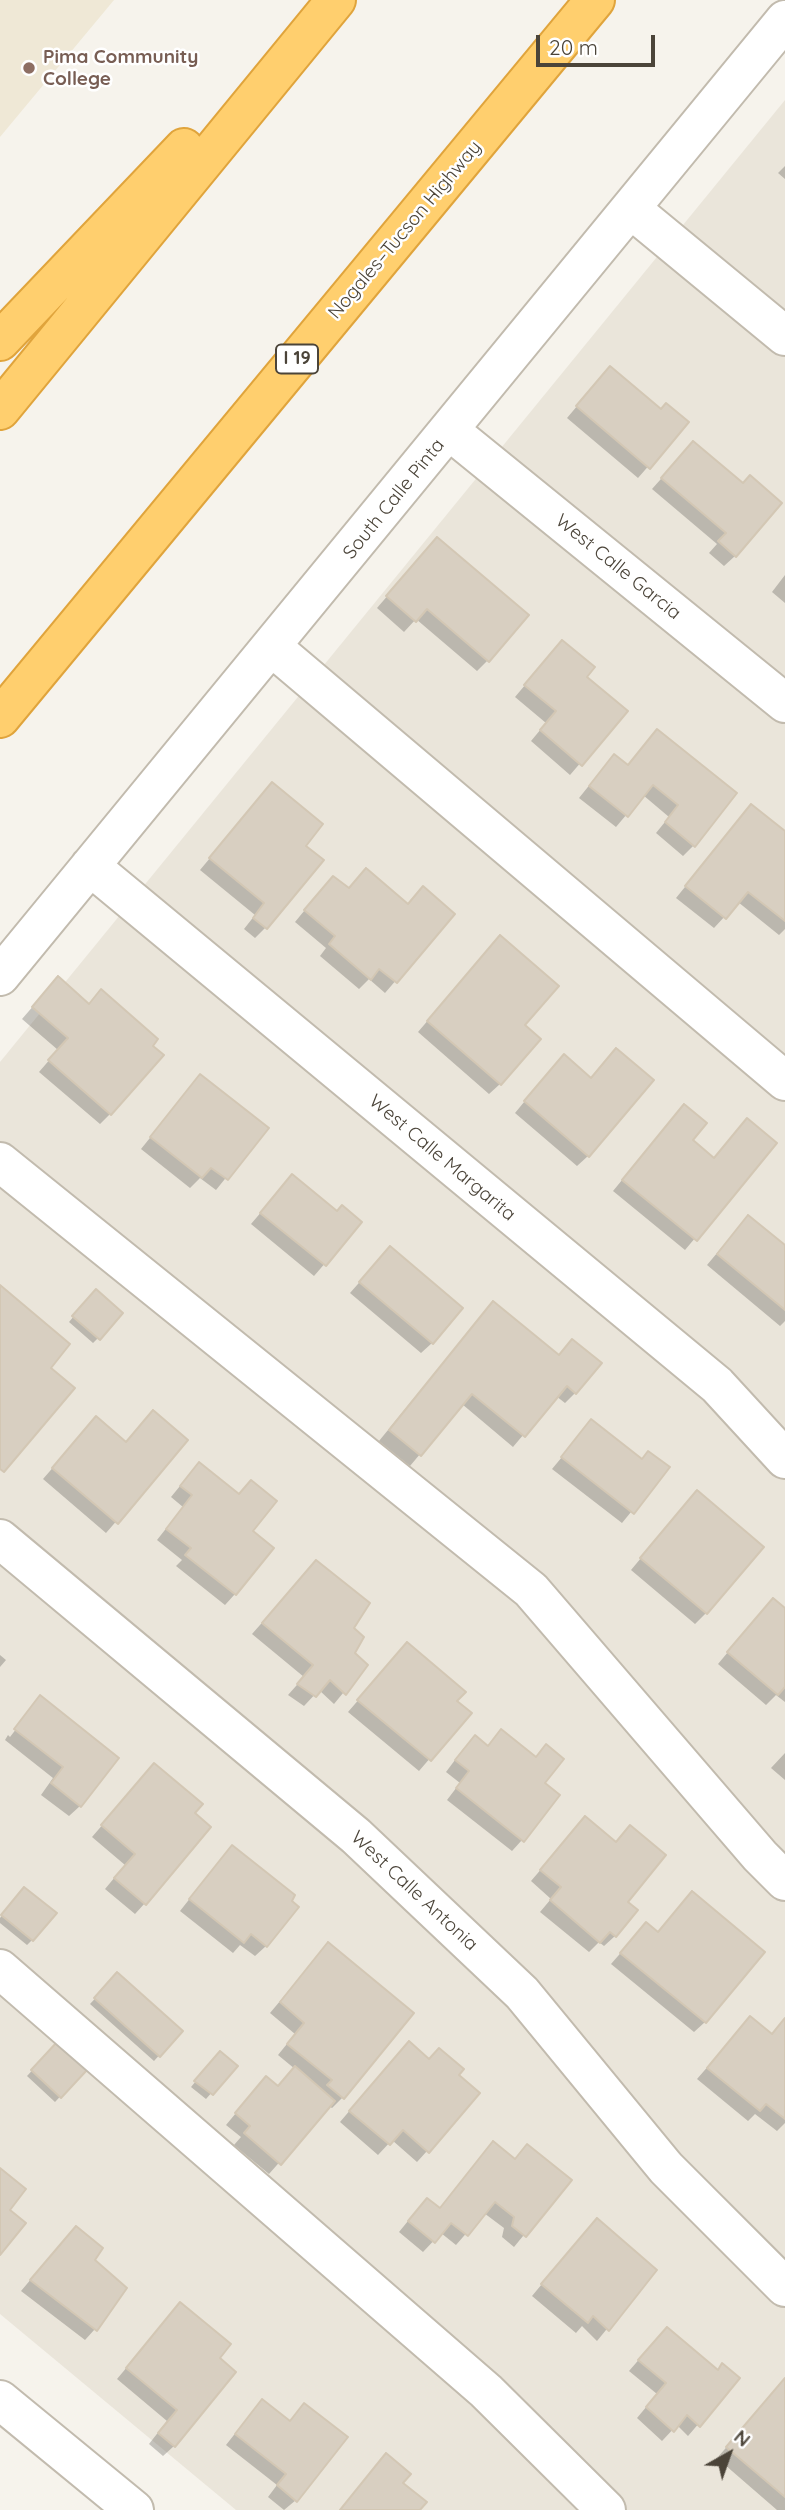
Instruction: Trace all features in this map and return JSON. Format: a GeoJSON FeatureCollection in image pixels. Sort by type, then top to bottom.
{"type":"FeatureCollection","features":[{"type":"Feature","properties":{"kind":"highway"},"geometry":{"type":"LineString","coordinates":[[0,341],[326,0]]}},
{"type":"Feature","properties":{"kind":"highway"},"geometry":{"type":"LineString","coordinates":[[0,410],[335,0]]}},
{"type":"Feature","properties":{"kind":"highway","name":"Nogales–Tucson Highway"},"geometry":{"type":"LineString","coordinates":[[0,718],[595,0]]}},
{"type":"Feature","properties":{"kind":"street","name":"South Calle Pinta"},"geometry":{"type":"LineString","coordinates":[[0,976],[785,20]]}},
{"type":"Feature","properties":{"kind":"street"},"geometry":{"type":"LineString","coordinates":[[631,209],[785,336]]}},
{"type":"Feature","properties":{"kind":"street","name":"West Calle Garcia"},"geometry":{"type":"LineString","coordinates":[[450,430],[785,703]]}},
{"type":"Feature","properties":{"kind":"street"},"geometry":{"type":"LineString","coordinates":[[272,647],[785,1081]]}},
{"type":"Feature","properties":{"kind":"street","name":"West Calle Margarita"},"geometry":{"type":"LineString","coordinates":[[90,866],[717,1385],[785,1459]]}},
{"type":"Feature","properties":{"kind":"street"},"geometry":{"type":"LineString","coordinates":[[0,1162],[531,1590],[751,1846],[785,1881]]}},
{"type":"Feature","properties":{"kind":"street","name":"West Calle Antonia"},"geometry":{"type":"LineString","coordinates":[[0,1539],[356,1836],[522,1993],[666,2168],[785,2287]]}},
{"type":"Feature","properties":{"kind":"street"},"geometry":{"type":"LineString","coordinates":[[0,1969],[486,2391],[606,2510]]}},
{"type":"Feature","properties":{"kind":"street"},"geometry":{"type":"LineString","coordinates":[[0,2400],[134,2510]]}},
{"type":"Feature","properties":{"kind":"shaded area","name":"Pima Community College"},"geometry":{"type":"Polygon","coordinates":[[[0,0],[114,0],[0,137],[0,0]]]}},
{"type":"Feature","properties":{"kind":"shaded area"},"geometry":{"type":"Polygon","coordinates":[[[785,100],[785,2510],[236,2510],[0,2314],[0,1062],[785,100]]]}},
{"type":"Feature","properties":{"kind":"building"},"geometry":{"type":"Polygon","coordinates":[[[610,366],[661,409],[666,403],[689,422],[650,469],[576,406],[610,366]]]}},
{"type":"Feature","properties":{"kind":"building"},"geometry":{"type":"Polygon","coordinates":[[[693,441],[743,483],[750,475],[782,503],[736,557],[718,541],[726,533],[661,478],[693,441]]]}},
{"type":"Feature","properties":{"kind":"building"},"geometry":{"type":"Polygon","coordinates":[[[437,537],[529,615],[489,662],[427,609],[416,622],[386,596],[437,537]]]}},
{"type":"Feature","properties":{"kind":"building"},"geometry":{"type":"Polygon","coordinates":[[[562,640],[595,667],[587,677],[628,711],[582,766],[540,730],[556,711],[524,685],[562,640]]]}},
{"type":"Feature","properties":{"kind":"building"},"geometry":{"type":"Polygon","coordinates":[[[657,729],[737,793],[695,847],[665,822],[678,805],[653,785],[628,817],[589,786],[614,754],[628,765],[657,729]]]}},
{"type":"Feature","properties":{"kind":"building"},"geometry":{"type":"Polygon","coordinates":[[[272,782],[323,824],[306,846],[324,860],[267,929],[253,918],[264,903],[209,858],[272,782]]]}},
{"type":"Feature","properties":{"kind":"building"},"geometry":{"type":"Polygon","coordinates":[[[751,804],[785,831],[785,921],[748,892],[726,919],[685,886],[751,804]]]}},
{"type":"Feature","properties":{"kind":"building"},"geometry":{"type":"Polygon","coordinates":[[[366,868],[408,904],[423,886],[455,914],[397,983],[379,969],[371,980],[329,944],[335,936],[304,910],[333,876],[349,888],[366,868]]]}},
{"type":"Feature","properties":{"kind":"building"},"geometry":{"type":"Polygon","coordinates":[[[500,935],[559,986],[525,1025],[541,1039],[501,1085],[427,1021],[500,935]]]}},
{"type":"Feature","properties":{"kind":"building"},"geometry":{"type":"Polygon","coordinates":[[[58,976],[89,1004],[101,989],[158,1039],[153,1046],[164,1055],[111,1115],[48,1060],[68,1038],[32,1007],[58,976]]]}},
{"type":"Feature","properties":{"kind":"building"},"geometry":{"type":"Polygon","coordinates":[[[616,1048],[654,1080],[589,1157],[524,1101],[564,1054],[591,1078],[616,1048]]]}},
{"type":"Feature","properties":{"kind":"building"},"geometry":{"type":"Polygon","coordinates":[[[200,1074],[269,1128],[228,1180],[211,1168],[202,1178],[150,1137],[200,1074]]]}},
{"type":"Feature","properties":{"kind":"building"},"geometry":{"type":"Polygon","coordinates":[[[684,1104],[707,1123],[693,1140],[714,1158],[747,1118],[777,1143],[697,1241],[622,1180],[684,1104]]]}},
{"type":"Feature","properties":{"kind":"building"},"geometry":{"type":"Polygon","coordinates":[[[292,1174],[337,1211],[342,1205],[362,1222],[326,1266],[260,1213],[292,1174]]]}},
{"type":"Feature","properties":{"kind":"building"},"geometry":{"type":"Polygon","coordinates":[[[748,1215],[785,1245],[785,1310],[717,1254],[748,1215]]]}},
{"type":"Feature","properties":{"kind":"building"},"geometry":{"type":"Polygon","coordinates":[[[390,1246],[463,1308],[433,1344],[359,1282],[390,1246]]]}},
{"type":"Feature","properties":{"kind":"building"},"geometry":{"type":"Polygon","coordinates":[[[0,1285],[70,1344],[51,1368],[75,1388],[4,1472],[0,1469],[0,1285]]]}},
{"type":"Feature","properties":{"kind":"building"},"geometry":{"type":"Polygon","coordinates":[[[96,1289],[123,1313],[100,1340],[72,1316],[96,1289]]]}},
{"type":"Feature","properties":{"kind":"building"},"geometry":{"type":"Polygon","coordinates":[[[493,1301],[559,1355],[572,1339],[602,1363],[576,1394],[567,1386],[525,1437],[472,1394],[421,1456],[389,1430],[493,1301]]]}},
{"type":"Feature","properties":{"kind":"building"},"geometry":{"type":"Polygon","coordinates":[[[153,1410],[188,1440],[118,1524],[52,1468],[96,1416],[126,1442],[153,1410]]]}},
{"type":"Feature","properties":{"kind":"building"},"geometry":{"type":"Polygon","coordinates":[[[591,1419],[642,1459],[648,1451],[670,1467],[634,1514],[561,1457],[591,1419]]]}},
{"type":"Feature","properties":{"kind":"building"},"geometry":{"type":"Polygon","coordinates":[[[199,1462],[239,1494],[251,1480],[277,1501],[253,1531],[274,1548],[236,1595],[185,1555],[191,1548],[166,1529],[192,1495],[180,1486],[199,1462]]]}},
{"type":"Feature","properties":{"kind":"building"},"geometry":{"type":"Polygon","coordinates":[[[697,1490],[764,1547],[707,1614],[640,1558],[697,1490]]]}},
{"type":"Feature","properties":{"kind":"building"},"geometry":{"type":"Polygon","coordinates":[[[316,1560],[370,1603],[354,1628],[364,1637],[355,1653],[368,1665],[346,1695],[330,1680],[316,1697],[297,1684],[313,1665],[262,1623],[316,1560]]]}},
{"type":"Feature","properties":{"kind":"building"},"geometry":{"type":"Polygon","coordinates":[[[773,1598],[785,1608],[785,1687],[778,1695],[727,1652],[773,1598]]]}},
{"type":"Feature","properties":{"kind":"building"},"geometry":{"type":"Polygon","coordinates":[[[407,1642],[466,1692],[457,1701],[472,1713],[431,1761],[357,1700],[407,1642]]]}},
{"type":"Feature","properties":{"kind":"building"},"geometry":{"type":"Polygon","coordinates":[[[40,1695],[119,1758],[81,1807],[51,1783],[63,1767],[14,1729],[40,1695]]]}},
{"type":"Feature","properties":{"kind":"building"},"geometry":{"type":"Polygon","coordinates":[[[501,1729],[536,1757],[546,1744],[564,1759],[545,1783],[560,1795],[524,1842],[456,1788],[469,1771],[455,1760],[475,1735],[488,1746],[501,1729]]]}},
{"type":"Feature","properties":{"kind":"building"},"geometry":{"type":"Polygon","coordinates":[[[154,1763],[203,1804],[195,1813],[211,1827],[146,1905],[114,1878],[135,1854],[101,1825],[154,1763]]]}},
{"type":"Feature","properties":{"kind":"building"},"geometry":{"type":"Polygon","coordinates":[[[585,1816],[616,1842],[630,1825],[666,1855],[628,1902],[638,1910],[616,1937],[610,1932],[600,1943],[550,1900],[561,1887],[540,1870],[585,1816]]]}},
{"type":"Feature","properties":{"kind":"building"},"geometry":{"type":"Polygon","coordinates":[[[232,1845],[295,1895],[292,1901],[299,1907],[267,1947],[251,1934],[244,1943],[189,1899],[232,1845]]]}},
{"type":"Feature","properties":{"kind":"building"},"geometry":{"type":"Polygon","coordinates":[[[24,1887],[57,1913],[33,1941],[1,1915],[24,1887]]]}},
{"type":"Feature","properties":{"kind":"building"},"geometry":{"type":"Polygon","coordinates":[[[692,1891],[765,1952],[706,2023],[620,1953],[646,1922],[658,1932],[692,1891]]]}},
{"type":"Feature","properties":{"kind":"building"},"geometry":{"type":"Polygon","coordinates":[[[328,1942],[414,2013],[344,2099],[327,2085],[332,2080],[287,2044],[304,2023],[280,2002],[328,1942]]]}},
{"type":"Feature","properties":{"kind":"building"},"geometry":{"type":"Polygon","coordinates":[[[117,1972],[183,2031],[160,2057],[94,1998],[117,1972]]]}},
{"type":"Feature","properties":{"kind":"building"},"geometry":{"type":"Polygon","coordinates":[[[750,2016],[772,2034],[785,2018],[785,2119],[766,2104],[760,2111],[707,2068],[750,2016]]]}},
{"type":"Feature","properties":{"kind":"building"},"geometry":{"type":"Polygon","coordinates":[[[409,2041],[429,2059],[439,2048],[464,2069],[459,2075],[480,2093],[429,2153],[403,2130],[390,2145],[349,2111],[409,2041]]]}},
{"type":"Feature","properties":{"kind":"building"},"geometry":{"type":"Polygon","coordinates":[[[57,2042],[87,2070],[61,2098],[31,2070],[57,2042]]]}},
{"type":"Feature","properties":{"kind":"building"},"geometry":{"type":"Polygon","coordinates":[[[220,2051],[238,2066],[213,2095],[194,2081],[220,2051]]]}},
{"type":"Feature","properties":{"kind":"building"},"geometry":{"type":"Polygon","coordinates":[[[295,2066],[335,2101],[281,2165],[244,2133],[250,2126],[235,2113],[266,2076],[278,2086],[295,2066]]]}},
{"type":"Feature","properties":{"kind":"building"},"geometry":{"type":"Polygon","coordinates":[[[493,2141],[515,2159],[527,2144],[572,2180],[526,2237],[512,2226],[514,2217],[495,2202],[468,2236],[451,2223],[435,2243],[408,2221],[427,2198],[440,2208],[493,2141]]]}},
{"type":"Feature","properties":{"kind":"building"},"geometry":{"type":"Polygon","coordinates":[[[0,2168],[26,2189],[10,2210],[26,2223],[0,2255],[0,2168]]]}},
{"type":"Feature","properties":{"kind":"building"},"geometry":{"type":"Polygon","coordinates":[[[597,2218],[657,2270],[609,2331],[593,2316],[588,2323],[541,2284],[597,2218]]]}},
{"type":"Feature","properties":{"kind":"building"},"geometry":{"type":"Polygon","coordinates":[[[76,2226],[103,2248],[95,2260],[127,2288],[97,2331],[30,2280],[76,2226]]]}},
{"type":"Feature","properties":{"kind":"building"},"geometry":{"type":"Polygon","coordinates":[[[180,2302],[231,2344],[220,2358],[236,2372],[175,2447],[158,2433],[177,2410],[126,2368],[180,2302]]]}},
{"type":"Feature","properties":{"kind":"building"},"geometry":{"type":"Polygon","coordinates":[[[667,2327],[718,2370],[722,2363],[740,2378],[700,2427],[687,2415],[674,2432],[646,2407],[666,2383],[638,2360],[667,2327]]]}},
{"type":"Feature","properties":{"kind":"building"},"geometry":{"type":"Polygon","coordinates":[[[785,2378],[785,2497],[726,2447],[785,2378]]]}},
{"type":"Feature","properties":{"kind":"building"},"geometry":{"type":"Polygon","coordinates":[[[262,2399],[290,2421],[304,2403],[348,2437],[297,2502],[277,2485],[286,2474],[235,2434],[262,2399]]]}},
{"type":"Feature","properties":{"kind":"building"},"geometry":{"type":"Polygon","coordinates":[[[386,2453],[411,2474],[403,2483],[427,2502],[420,2510],[340,2510],[386,2453]]]}},
{"type":"Feature","properties":{"kind":"place","name":"Pima Community College"},"geometry":{"type":"Point","coordinates":[29,68]}}]}
